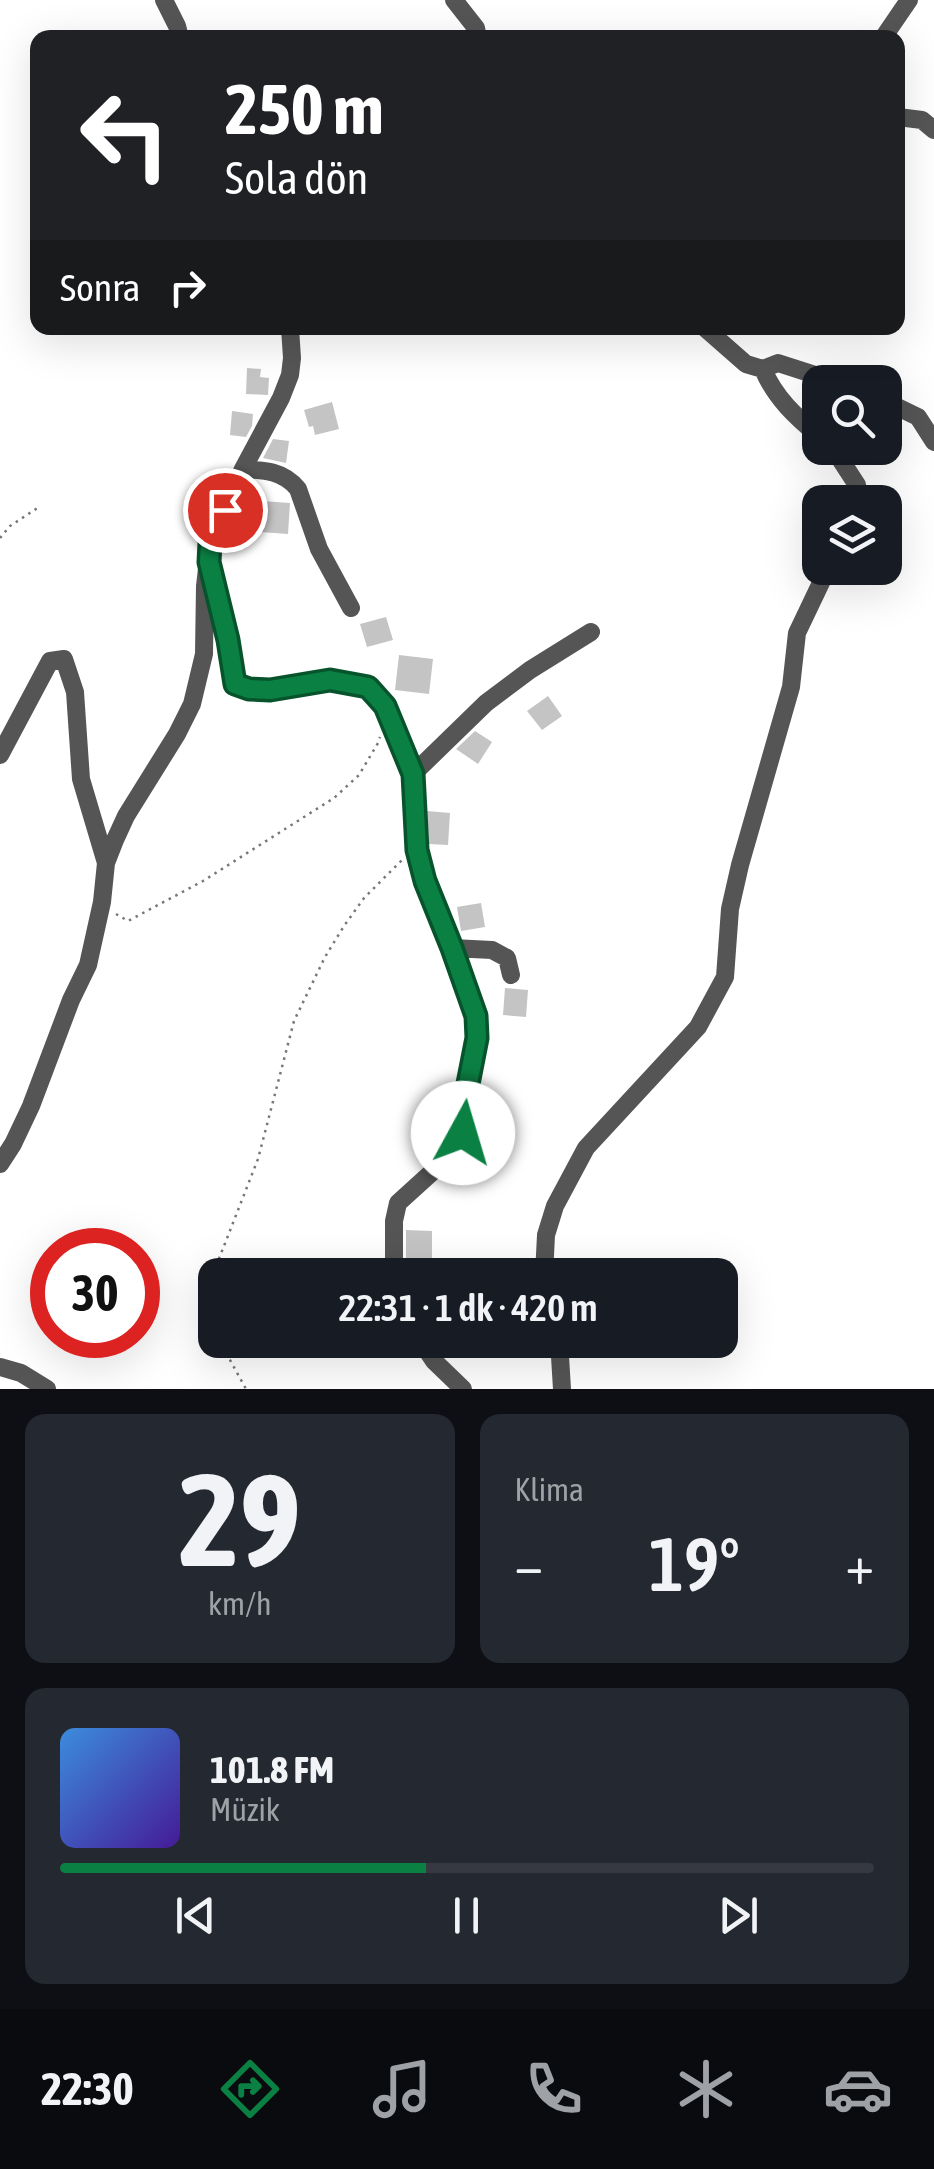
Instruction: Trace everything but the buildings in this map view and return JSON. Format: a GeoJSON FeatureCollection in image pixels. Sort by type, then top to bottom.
{"type":"FeatureCollection","features":[{"type":"Feature","properties":{"kind":"street"},"geometry":{"type":"LineString","coordinates":[[164,0],[178,30]]}},
{"type":"Feature","properties":{"kind":"street"},"geometry":{"type":"LineString","coordinates":[[454,0],[476,30]]}},
{"type":"Feature","properties":{"kind":"street"},"geometry":{"type":"LineString","coordinates":[[888,30],[908,0]]}},
{"type":"Feature","properties":{"kind":"street"},"geometry":{"type":"LineString","coordinates":[[905,118],[922,120],[934,130]]}},
{"type":"Feature","properties":{"kind":"street"},"geometry":{"type":"LineString","coordinates":[[0,1164],[30,1106],[88,964],[106,863],[126,816],[192,704],[204,654],[204,586],[210,543],[290,375],[290,335]]}},
{"type":"Feature","properties":{"kind":"street"},"geometry":{"type":"LineString","coordinates":[[713,335],[746,364],[763,369],[778,363],[802,371]]}},
{"type":"Feature","properties":{"kind":"street"},"geometry":{"type":"LineString","coordinates":[[763,369],[789,412],[802,422]]}},
{"type":"Feature","properties":{"kind":"street"},"geometry":{"type":"LineString","coordinates":[[902,409],[918,417],[934,442]]}},
{"type":"Feature","properties":{"kind":"street"},"geometry":{"type":"LineString","coordinates":[[243,469],[267,470],[293,482],[319,549],[350,608]]}},
{"type":"Feature","properties":{"kind":"street"},"geometry":{"type":"LineString","coordinates":[[209,562],[235,684],[270,690],[330,680],[368,687],[385,706],[413,774],[417,850],[476,1016],[477,1038],[463,1133],[452,1154],[398,1203],[394,1258]]}},
{"type":"Feature","properties":{"kind":"street"},"geometry":{"type":"LineString","coordinates":[[545,1258],[546,1235],[555,1206],[586,1148],[698,1027],[725,977],[733,894],[791,686],[797,632],[820,585]]}},
{"type":"Feature","properties":{"kind":"street"},"geometry":{"type":"LineString","coordinates":[[413,774],[486,702],[592,632]]}},
{"type":"Feature","properties":{"kind":"street"},"geometry":{"type":"LineString","coordinates":[[0,755],[50,661],[64,658],[75,692],[82,779],[106,863]]}},
{"type":"Feature","properties":{"kind":"street"},"geometry":{"type":"LineString","coordinates":[[452,948],[492,950],[507,958],[510,975]]}},
{"type":"Feature","properties":{"kind":"street"},"geometry":{"type":"LineString","coordinates":[[433,1358],[463,1389]]}},
{"type":"Feature","properties":{"kind":"street"},"geometry":{"type":"LineString","coordinates":[[561,1358],[562,1389]]}},
{"type":"Feature","properties":{"kind":"street"},"geometry":{"type":"LineString","coordinates":[[0,1367],[21,1373],[47,1389]]}},
{"type":"Feature","properties":{"kind":"path"},"geometry":{"type":"LineString","coordinates":[[0,538],[38,507]]}},
{"type":"Feature","properties":{"kind":"path"},"geometry":{"type":"LineString","coordinates":[[102,902],[128,920],[203,881],[334,798],[360,775],[369,760],[378,743],[385,706]]}},
{"type":"Feature","properties":{"kind":"path"},"geometry":{"type":"LineString","coordinates":[[219,1258],[258,1159],[294,1021],[325,957],[353,912],[399,861],[417,850]]}},
{"type":"Feature","properties":{"kind":"path"},"geometry":{"type":"LineString","coordinates":[[228,1358],[246,1389]]}},
{"type":"Feature","properties":{"kind":"route"},"geometry":{"type":"LineString","coordinates":[[225,510],[210,543],[209,562],[235,684],[270,690],[330,680],[368,687],[385,706],[413,774],[417,850],[425,881],[476,1016],[477,1038],[463,1133]]}}]}
